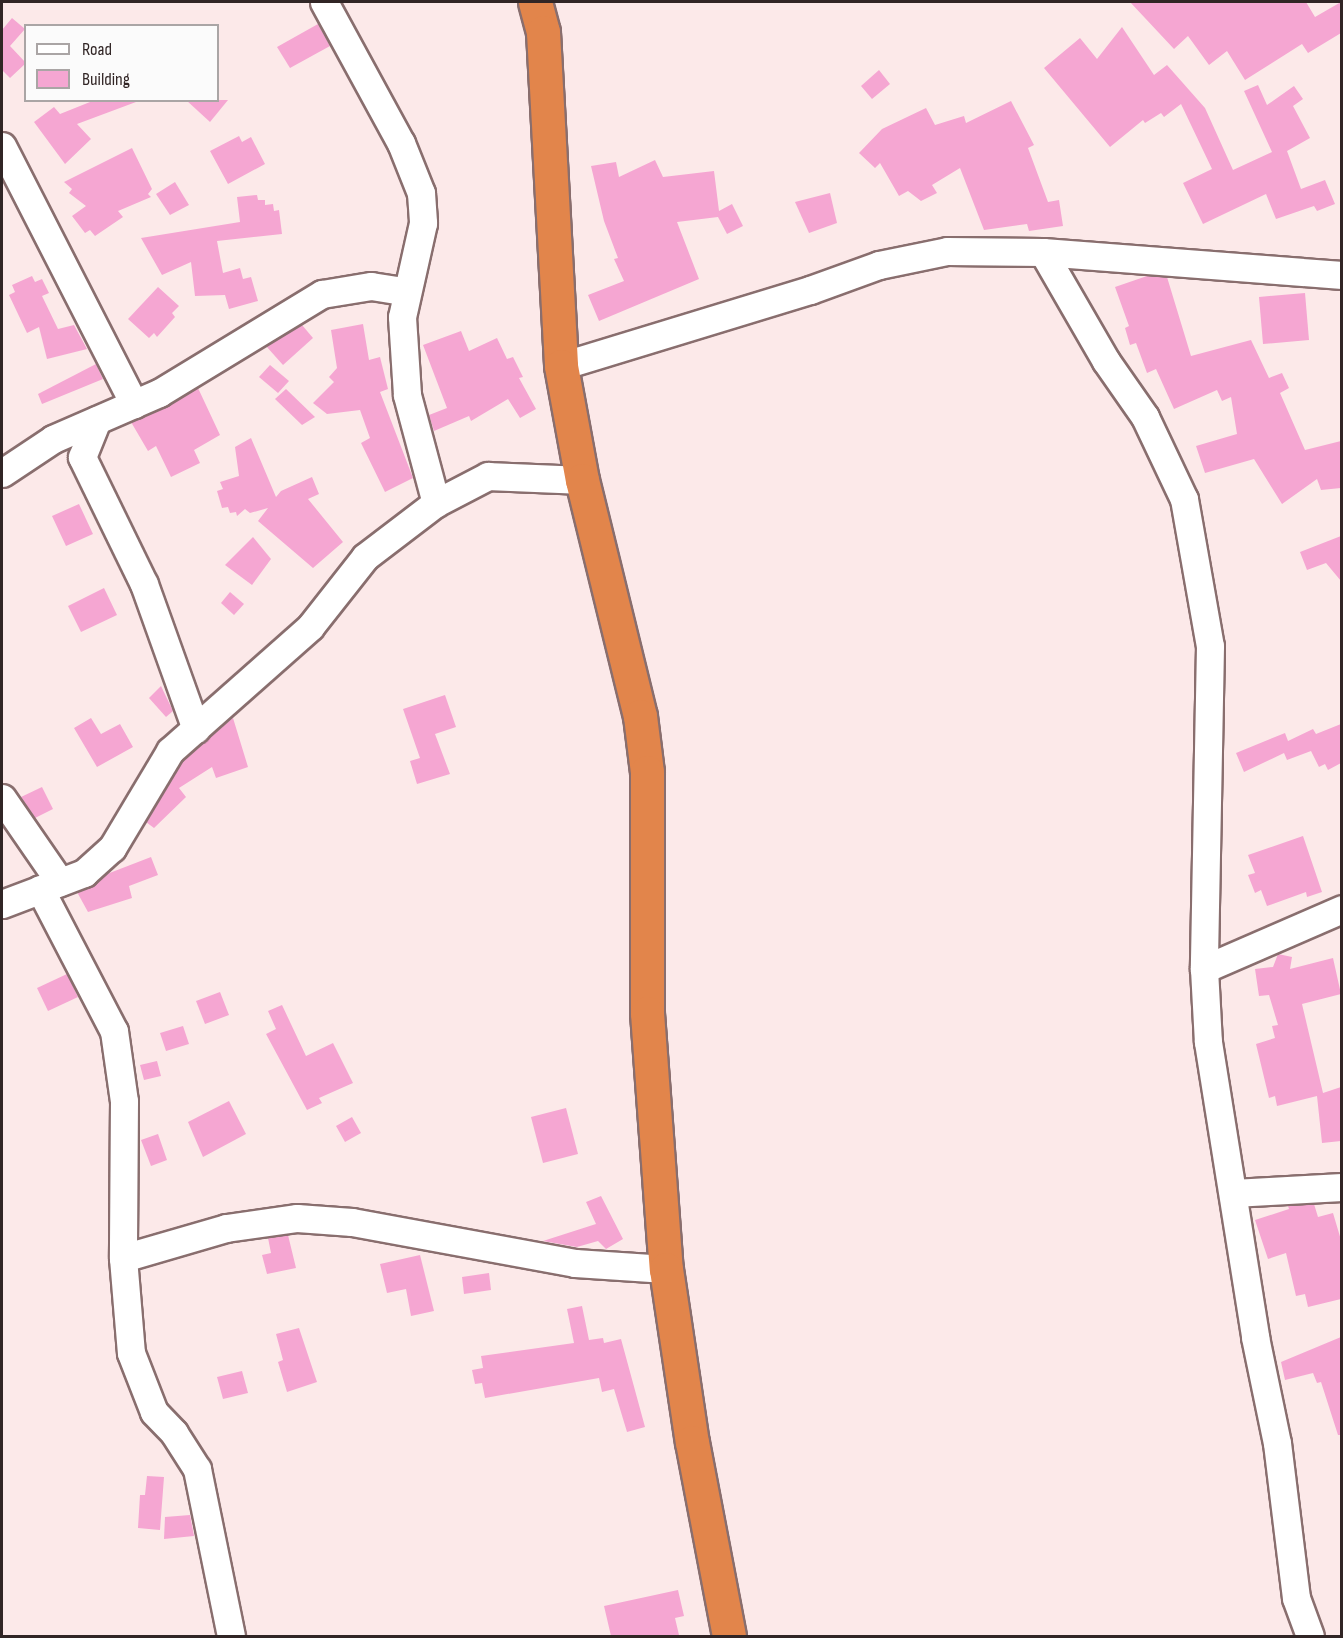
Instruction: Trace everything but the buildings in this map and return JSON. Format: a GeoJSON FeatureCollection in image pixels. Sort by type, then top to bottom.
{"type":"FeatureCollection","features":[{"type":"Feature","properties":{"kind":"highway"},"geometry":{"type":"LineString","coordinates":[[535,2],[543,33],[561,366],[582,480],[640,716],[647,772],[648,1013],[666,1269],[692,1442],[729,1636]]}},
{"type":"Feature","properties":{"kind":"street"},"geometry":{"type":"LineString","coordinates":[[324,2],[401,143],[421,193],[423,223],[402,317],[407,395],[436,503]]}},
{"type":"Feature","properties":{"kind":"street"},"geometry":{"type":"LineString","coordinates":[[2,146],[134,404]]}},
{"type":"Feature","properties":{"kind":"street"},"geometry":{"type":"LineString","coordinates":[[561,366],[810,290],[879,265],[947,251],[1043,252],[1341,275]]}},
{"type":"Feature","properties":{"kind":"street"},"geometry":{"type":"LineString","coordinates":[[1043,252],[1106,361],[1145,417],[1184,499],[1210,646],[1204,969],[1208,1042],[1255,1337],[1277,1443],[1296,1598],[1310,1636]]}},
{"type":"Feature","properties":{"kind":"street"},"geometry":{"type":"LineString","coordinates":[[2,472],[53,439],[159,393],[322,294],[371,286],[407,292]]}},
{"type":"Feature","properties":{"kind":"street"},"geometry":{"type":"LineString","coordinates":[[97,420],[82,457],[144,584],[196,729]]}},
{"type":"Feature","properties":{"kind":"street"},"geometry":{"type":"LineString","coordinates":[[2,904],[84,873],[112,848],[170,751],[310,627],[365,556],[436,503],[488,476],[582,480]]}},
{"type":"Feature","properties":{"kind":"street"},"geometry":{"type":"LineString","coordinates":[[2,798],[50,885],[114,1031],[124,1101],[123,1258],[131,1353],[154,1412],[174,1433],[197,1469],[231,1636]]}},
{"type":"Feature","properties":{"kind":"street"},"geometry":{"type":"LineString","coordinates":[[1204,969],[1341,909]]}},
{"type":"Feature","properties":{"kind":"street"},"geometry":{"type":"LineString","coordinates":[[1233,1193],[1341,1187]]}},
{"type":"Feature","properties":{"kind":"street"},"geometry":{"type":"LineString","coordinates":[[123,1258],[226,1228],[297,1218],[352,1222],[575,1263],[666,1269]]}}]}
